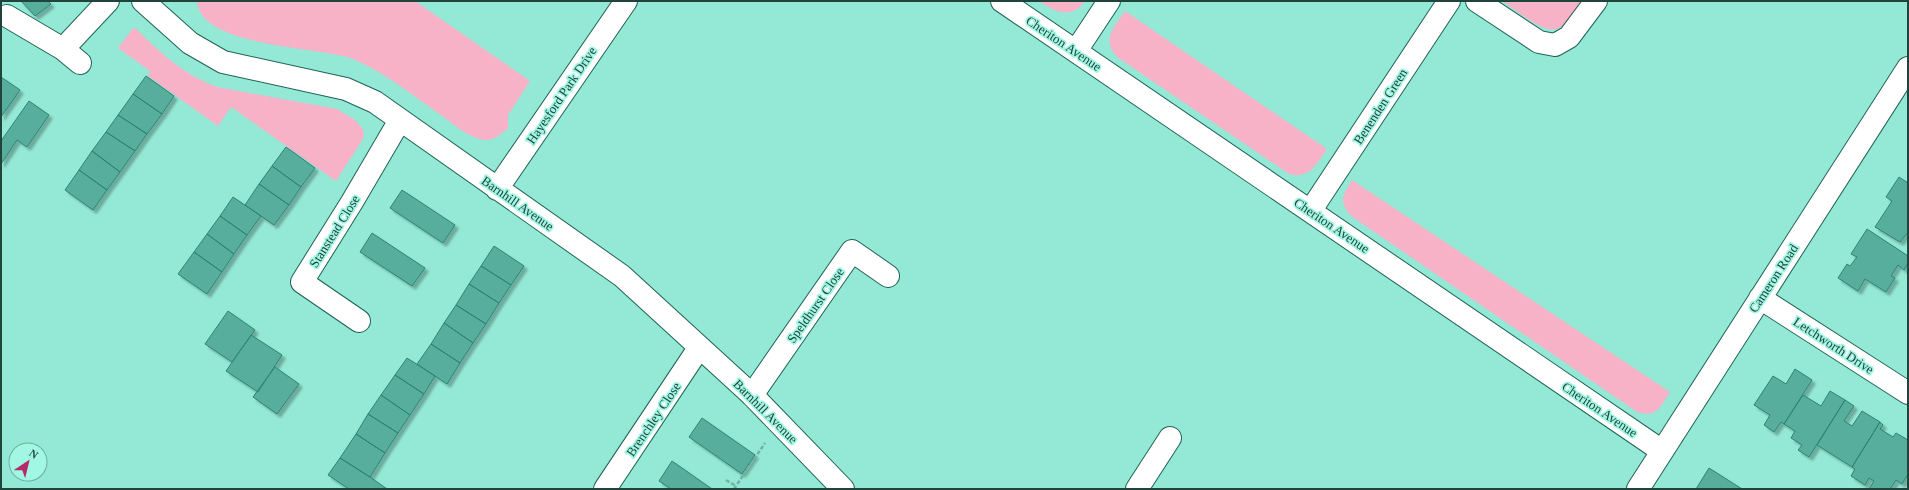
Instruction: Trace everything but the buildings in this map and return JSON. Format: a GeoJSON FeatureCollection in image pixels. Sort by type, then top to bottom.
{"type":"FeatureCollection","features":[{"type":"Feature","properties":{"kind":"street"},"geometry":{"type":"LineString","coordinates":[[63,49],[108,1]]}},
{"type":"Feature","properties":{"kind":"street","name":"Hayesford Park Drive"},"geometry":{"type":"LineString","coordinates":[[497,189],[626,1]]}},
{"type":"Feature","properties":{"kind":"street","name":"Cheriton Avenue"},"geometry":{"type":"LineString","coordinates":[[1002,1],[1311,210],[1662,451]]}},
{"type":"Feature","properties":{"kind":"street"},"geometry":{"type":"LineString","coordinates":[[1076,51],[1109,1]]}},
{"type":"Feature","properties":{"kind":"street","name":"Benenden Green"},"geometry":{"type":"LineString","coordinates":[[1311,210],[1449,1]]}},
{"type":"Feature","properties":{"kind":"street"},"geometry":{"type":"LineString","coordinates":[[1477,1],[1539,42],[1555,45],[1570,37],[1596,1]]}},
{"type":"Feature","properties":{"kind":"street","name":"Barnhill Avenue"},"geometry":{"type":"LineString","coordinates":[[154,5],[190,43],[223,62],[346,89],[375,102],[622,276],[752,395],[843,489]]}},
{"type":"Feature","properties":{"kind":"street"},"geometry":{"type":"LineString","coordinates":[[6,16],[63,49],[80,63]]}},
{"type":"Feature","properties":{"kind":"street","name":"Cameron Road"},"geometry":{"type":"LineString","coordinates":[[1638,489],[1908,68]]}},
{"type":"Feature","properties":{"kind":"street","name":"Stanstead Close"},"geometry":{"type":"LineString","coordinates":[[359,321],[302,282],[352,202],[400,120]]}},
{"type":"Feature","properties":{"kind":"street","name":"Speldhurst Close"},"geometry":{"type":"LineString","coordinates":[[752,395],[852,251],[888,276]]}},
{"type":"Feature","properties":{"kind":"street","name":"Letchworth Drive"},"geometry":{"type":"LineString","coordinates":[[1760,298],[1908,393]]}},
{"type":"Feature","properties":{"kind":"street","name":"Brenchley Close"},"geometry":{"type":"LineString","coordinates":[[605,489],[700,348]]}},
{"type":"Feature","properties":{"kind":"street"},"geometry":{"type":"LineString","coordinates":[[1137,489],[1170,438]]}},
{"type":"Feature","properties":{"kind":"path"},"geometry":{"type":"LineString","coordinates":[[726,480],[735,488],[779,423]]}},
{"type":"Feature","properties":{"kind":"shaded area"},"geometry":{"type":"Polygon","coordinates":[[[197,1],[415,1],[530,81],[508,115],[508,128],[497,137],[488,140],[478,139],[463,131],[377,71],[353,59],[263,43],[239,37],[218,28],[203,16],[197,1]]]}},
{"type":"Feature","properties":{"kind":"shaded area"},"geometry":{"type":"Polygon","coordinates":[[[1039,1],[1085,1],[1075,11],[1063,12],[1057,11],[1039,1]]]}},
{"type":"Feature","properties":{"kind":"shaded area"},"geometry":{"type":"Polygon","coordinates":[[[1502,1],[1583,1],[1565,24],[1557,29],[1551,29],[1536,24],[1502,1]]]}},
{"type":"Feature","properties":{"kind":"shaded area"},"geometry":{"type":"Polygon","coordinates":[[[1125,11],[1327,149],[1316,165],[1302,175],[1289,174],[1117,57],[1112,51],[1110,44],[1111,33],[1125,11]]]}},
{"type":"Feature","properties":{"kind":"shaded area"},"geometry":{"type":"Polygon","coordinates":[[[134,27],[172,62],[204,81],[217,87],[337,109],[355,120],[363,129],[364,137],[336,181],[231,107],[218,126],[148,76],[150,71],[118,48],[134,27]]]}},
{"type":"Feature","properties":{"kind":"shaded area"},"geometry":{"type":"Polygon","coordinates":[[[1352,180],[1670,392],[1660,407],[1649,414],[1637,412],[1351,216],[1344,206],[1343,198],[1352,180]]]}}]}
